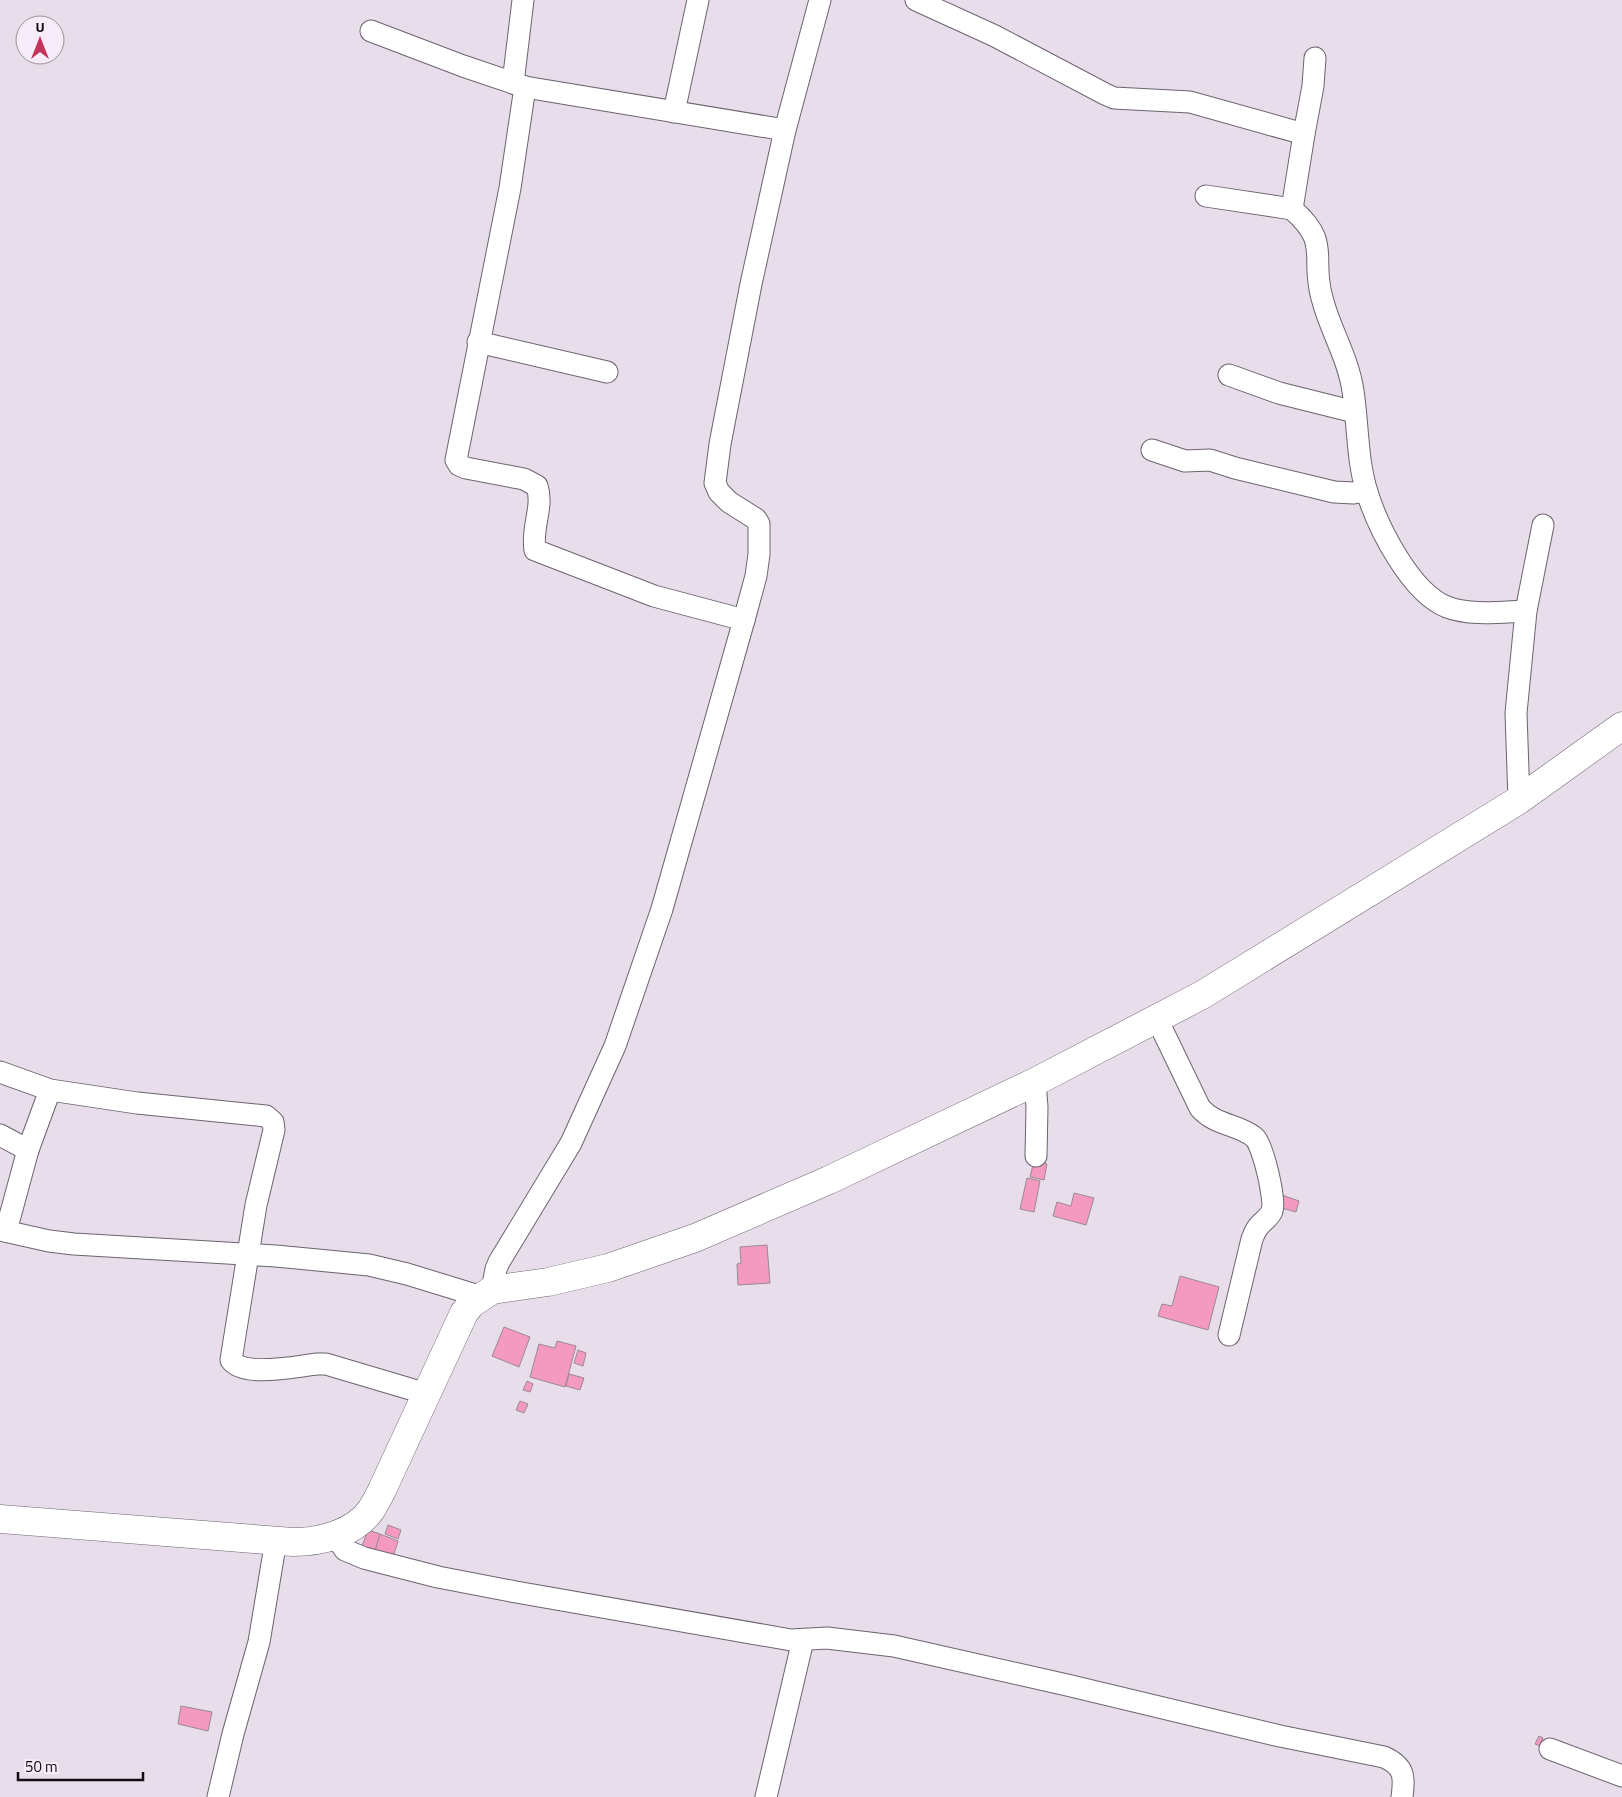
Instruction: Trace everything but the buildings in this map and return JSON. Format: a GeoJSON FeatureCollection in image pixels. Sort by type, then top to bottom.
{"type":"FeatureCollection","features":[{"type":"Feature","properties":{"kind":"main road"},"geometry":{"type":"LineString","coordinates":[[0,1520],[309,1542],[334,1535],[360,1522],[370,1511],[382,1490],[464,1314],[471,1304],[487,1293],[548,1282],[608,1268],[695,1238],[829,1180],[1035,1082],[1202,995],[1519,800],[1622,726]]}},
{"type":"Feature","properties":{"kind":"street"},"geometry":{"type":"LineString","coordinates":[[521,0],[519,85],[510,188],[456,460],[466,468],[524,480],[537,486],[540,496],[533,538],[535,550],[654,596],[744,620]]}},
{"type":"Feature","properties":{"kind":"street"},"geometry":{"type":"LineString","coordinates":[[674,112],[698,0]]}},
{"type":"Feature","properties":{"kind":"street"},"geometry":{"type":"LineString","coordinates":[[50,1090],[28,1150],[3,1231],[68,1243],[329,1260],[369,1265],[487,1293],[496,1269],[571,1144],[615,1046],[662,909],[756,576],[759,554],[759,524],[756,519],[729,502],[719,492],[715,483],[720,444],[751,284],[784,130],[820,0]]}},
{"type":"Feature","properties":{"kind":"street"},"geometry":{"type":"LineString","coordinates":[[916,0],[995,36],[1114,98],[1190,102],[1304,134]]}},
{"type":"Feature","properties":{"kind":"street"},"geometry":{"type":"LineString","coordinates":[[371,31],[519,85],[784,130]]}},
{"type":"Feature","properties":{"kind":"street"},"geometry":{"type":"LineString","coordinates":[[1292,209],[1313,86],[1315,58]]}},
{"type":"Feature","properties":{"kind":"street"},"geometry":{"type":"LineString","coordinates":[[1206,196],[1292,209],[1312,229],[1319,256],[1321,296],[1348,368],[1353,391],[1366,491],[1394,552],[1407,573],[1424,593],[1444,606],[1453,609],[1480,613],[1526,610]]}},
{"type":"Feature","properties":{"kind":"street"},"geometry":{"type":"LineString","coordinates":[[478,342],[607,372]]}},
{"type":"Feature","properties":{"kind":"street"},"geometry":{"type":"LineString","coordinates":[[1229,375],[1279,393],[1355,412]]}},
{"type":"Feature","properties":{"kind":"street"},"geometry":{"type":"LineString","coordinates":[[1152,450],[1185,461],[1210,460],[1334,492],[1354,493],[1366,491]]}},
{"type":"Feature","properties":{"kind":"street"},"geometry":{"type":"LineString","coordinates":[[1519,800],[1516,714],[1526,610],[1543,525]]}},
{"type":"Feature","properties":{"kind":"street"},"geometry":{"type":"LineString","coordinates":[[1157,1019],[1200,1108],[1206,1115],[1248,1134],[1258,1141],[1273,1193],[1272,1213],[1256,1230],[1252,1240],[1229,1335]]}},
{"type":"Feature","properties":{"kind":"street"},"geometry":{"type":"LineString","coordinates":[[0,1072],[50,1090],[137,1103],[266,1116],[273,1122],[274,1130],[256,1205],[231,1354],[233,1363],[253,1370],[326,1364],[426,1394]]}},
{"type":"Feature","properties":{"kind":"street"},"geometry":{"type":"LineString","coordinates":[[1035,1082],[1037,1107],[1036,1156]]}},
{"type":"Feature","properties":{"kind":"street"},"geometry":{"type":"LineString","coordinates":[[0,1134],[28,1150]]}},
{"type":"Feature","properties":{"kind":"street"},"geometry":{"type":"LineString","coordinates":[[334,1535],[345,1550],[364,1558],[438,1577],[791,1640],[827,1638],[894,1646],[1280,1736],[1384,1757],[1395,1762],[1402,1773],[1402,1797]]}},
{"type":"Feature","properties":{"kind":"street"},"geometry":{"type":"LineString","coordinates":[[218,1797],[233,1734],[259,1642],[276,1540]]}},
{"type":"Feature","properties":{"kind":"street"},"geometry":{"type":"LineString","coordinates":[[766,1797],[803,1640]]}},
{"type":"Feature","properties":{"kind":"street"},"geometry":{"type":"LineString","coordinates":[[1550,1749],[1622,1776]]}}]}
